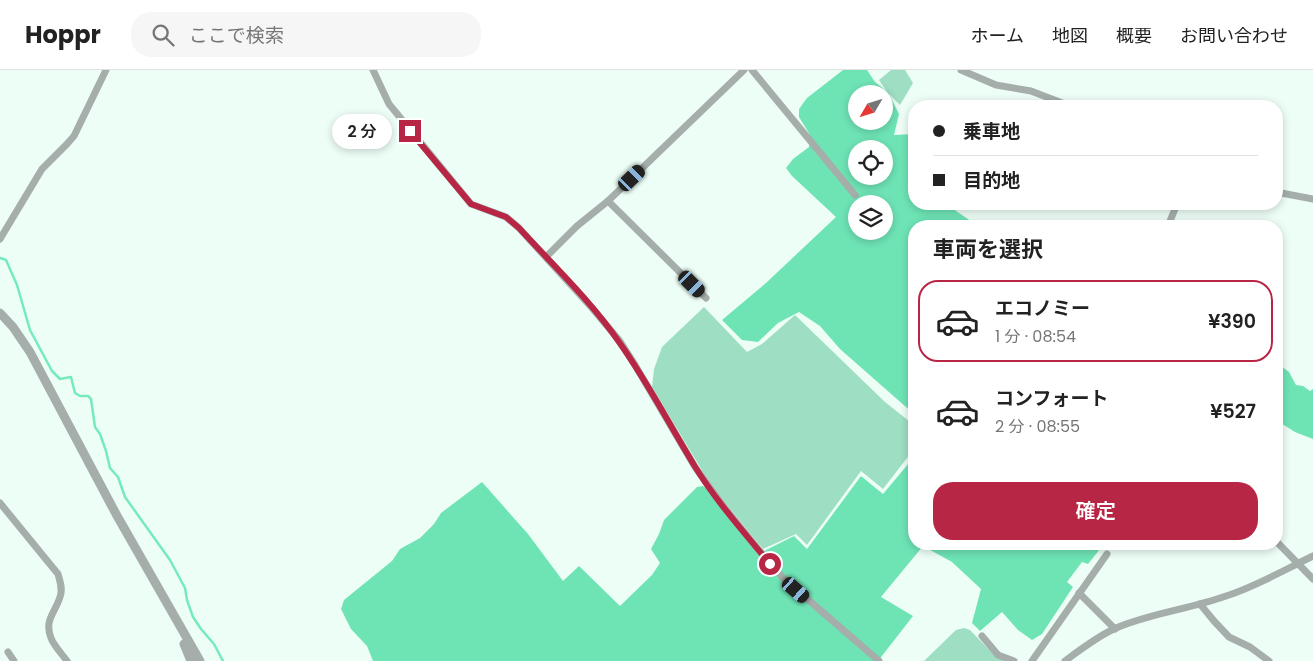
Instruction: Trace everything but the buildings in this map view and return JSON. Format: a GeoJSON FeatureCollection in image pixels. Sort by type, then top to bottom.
{"type":"FeatureCollection","features":[{"type":"Feature","properties":{"kind":"street"},"geometry":{"type":"LineString","coordinates":[[0,239],[42,169],[74,136],[106,70]]}},
{"type":"Feature","properties":{"kind":"street"},"geometry":{"type":"LineString","coordinates":[[373,70],[389,104],[471,204],[506,217],[519,228],[592,308],[618,340],[635,365],[695,467],[758,549],[783,578],[879,661]]}},
{"type":"Feature","properties":{"kind":"street"},"geometry":{"type":"LineString","coordinates":[[546,257],[577,226],[608,201],[744,70]]}},
{"type":"Feature","properties":{"kind":"street"},"geometry":{"type":"LineString","coordinates":[[752,70],[854,195]]}},
{"type":"Feature","properties":{"kind":"street"},"geometry":{"type":"LineString","coordinates":[[961,70],[996,85],[1031,91],[1054,100]]}},
{"type":"Feature","properties":{"kind":"street"},"geometry":{"type":"LineString","coordinates":[[1283,193],[1313,198]]}},
{"type":"Feature","properties":{"kind":"street"},"geometry":{"type":"LineString","coordinates":[[608,201],[706,298]]}},
{"type":"Feature","properties":{"kind":"street"},"geometry":{"type":"LineString","coordinates":[[0,312],[30,352],[158,590],[200,661]]}},
{"type":"Feature","properties":{"kind":"street"},"geometry":{"type":"LineString","coordinates":[[0,503],[58,574],[61,582],[60,596],[48,626],[52,641],[66,660]]}},
{"type":"Feature","properties":{"kind":"street"},"geometry":{"type":"LineString","coordinates":[[1283,548],[1313,579]]}},
{"type":"Feature","properties":{"kind":"street"},"geometry":{"type":"LineString","coordinates":[[1032,661],[1107,554]]}},
{"type":"Feature","properties":{"kind":"street"},"geometry":{"type":"LineString","coordinates":[[1065,661],[1091,642],[1115,629],[1225,597],[1265,581],[1313,556]]}},
{"type":"Feature","properties":{"kind":"street"},"geometry":{"type":"LineString","coordinates":[[158,590],[191,661]]}},
{"type":"Feature","properties":{"kind":"street"},"geometry":{"type":"LineString","coordinates":[[1079,593],[1115,629]]}},
{"type":"Feature","properties":{"kind":"street"},"geometry":{"type":"LineString","coordinates":[[1200,604],[1229,637],[1250,647],[1268,661]]}},
{"type":"Feature","properties":{"kind":"street"},"geometry":{"type":"LineString","coordinates":[[982,636],[998,655],[1014,661]]}},
{"type":"Feature","properties":{"kind":"street"},"geometry":{"type":"LineString","coordinates":[[8,652],[14,661]]}},
{"type":"Feature","properties":{"kind":"green space"},"geometry":{"type":"Polygon","coordinates":[[[843,70],[867,70],[879,85],[848,85],[848,130],[893,130],[893,102],[899,114],[894,135],[908,134],[908,210],[955,210],[969,220],[908,220],[908,409],[840,349],[820,326],[799,312],[778,323],[758,342],[742,340],[722,320],[766,283],[836,217],[792,176],[786,168],[793,159],[809,147],[810,135],[799,117],[799,109],[807,98],[843,70]]]}},
{"type":"Feature","properties":{"kind":"green space"},"geometry":{"type":"Polygon","coordinates":[[[891,70],[905,70],[913,83],[900,105],[893,98],[893,85],[882,85],[879,80],[891,70]]]}},
{"type":"Feature","properties":{"kind":"green space"},"geometry":{"type":"Polygon","coordinates":[[[704,307],[747,352],[762,344],[795,315],[885,402],[908,420],[908,457],[883,489],[861,471],[807,545],[796,534],[763,549],[703,472],[652,387],[654,369],[662,347],[704,307]]]}},
{"type":"Feature","properties":{"kind":"green space"},"geometry":{"type":"Polygon","coordinates":[[[1283,367],[1289,372],[1296,385],[1303,386],[1310,391],[1313,389],[1313,439],[1295,432],[1283,424],[1283,367]]]}},
{"type":"Feature","properties":{"kind":"green space"},"geometry":{"type":"Polygon","coordinates":[[[908,464],[908,550],[920,550],[881,597],[913,616],[878,661],[373,661],[367,646],[351,629],[341,609],[344,600],[392,561],[400,549],[420,538],[434,524],[441,513],[482,482],[528,534],[563,581],[579,566],[620,606],[652,575],[660,563],[651,549],[664,520],[697,487],[703,486],[708,490],[758,554],[794,536],[807,549],[861,476],[883,494],[908,464]]]}},
{"type":"Feature","properties":{"kind":"green space"},"geometry":{"type":"Polygon","coordinates":[[[930,550],[1099,550],[1088,564],[1082,562],[1067,582],[1073,587],[1042,634],[1032,640],[1018,630],[1002,612],[980,631],[972,623],[981,589],[952,562],[930,550]]]}},
{"type":"Feature","properties":{"kind":"green space"},"geometry":{"type":"Polygon","coordinates":[[[964,628],[970,630],[993,654],[1004,661],[924,661],[956,630],[964,628]]]}},
{"type":"Feature","properties":{"kind":"waterway"},"geometry":{"type":"LineString","coordinates":[[0,258],[6,260],[17,285],[30,330],[52,371],[60,379],[71,377],[75,393],[80,396],[88,396],[91,399],[95,427],[100,434],[110,468],[118,477],[125,497],[170,560],[185,588],[193,617],[214,644],[223,661]]}},
{"type":"Feature","properties":{"kind":"route"},"geometry":{"type":"LineString","coordinates":[[410,131],[471,204],[506,217],[519,228],[592,308],[635,365],[695,467],[770,564]]}}]}
